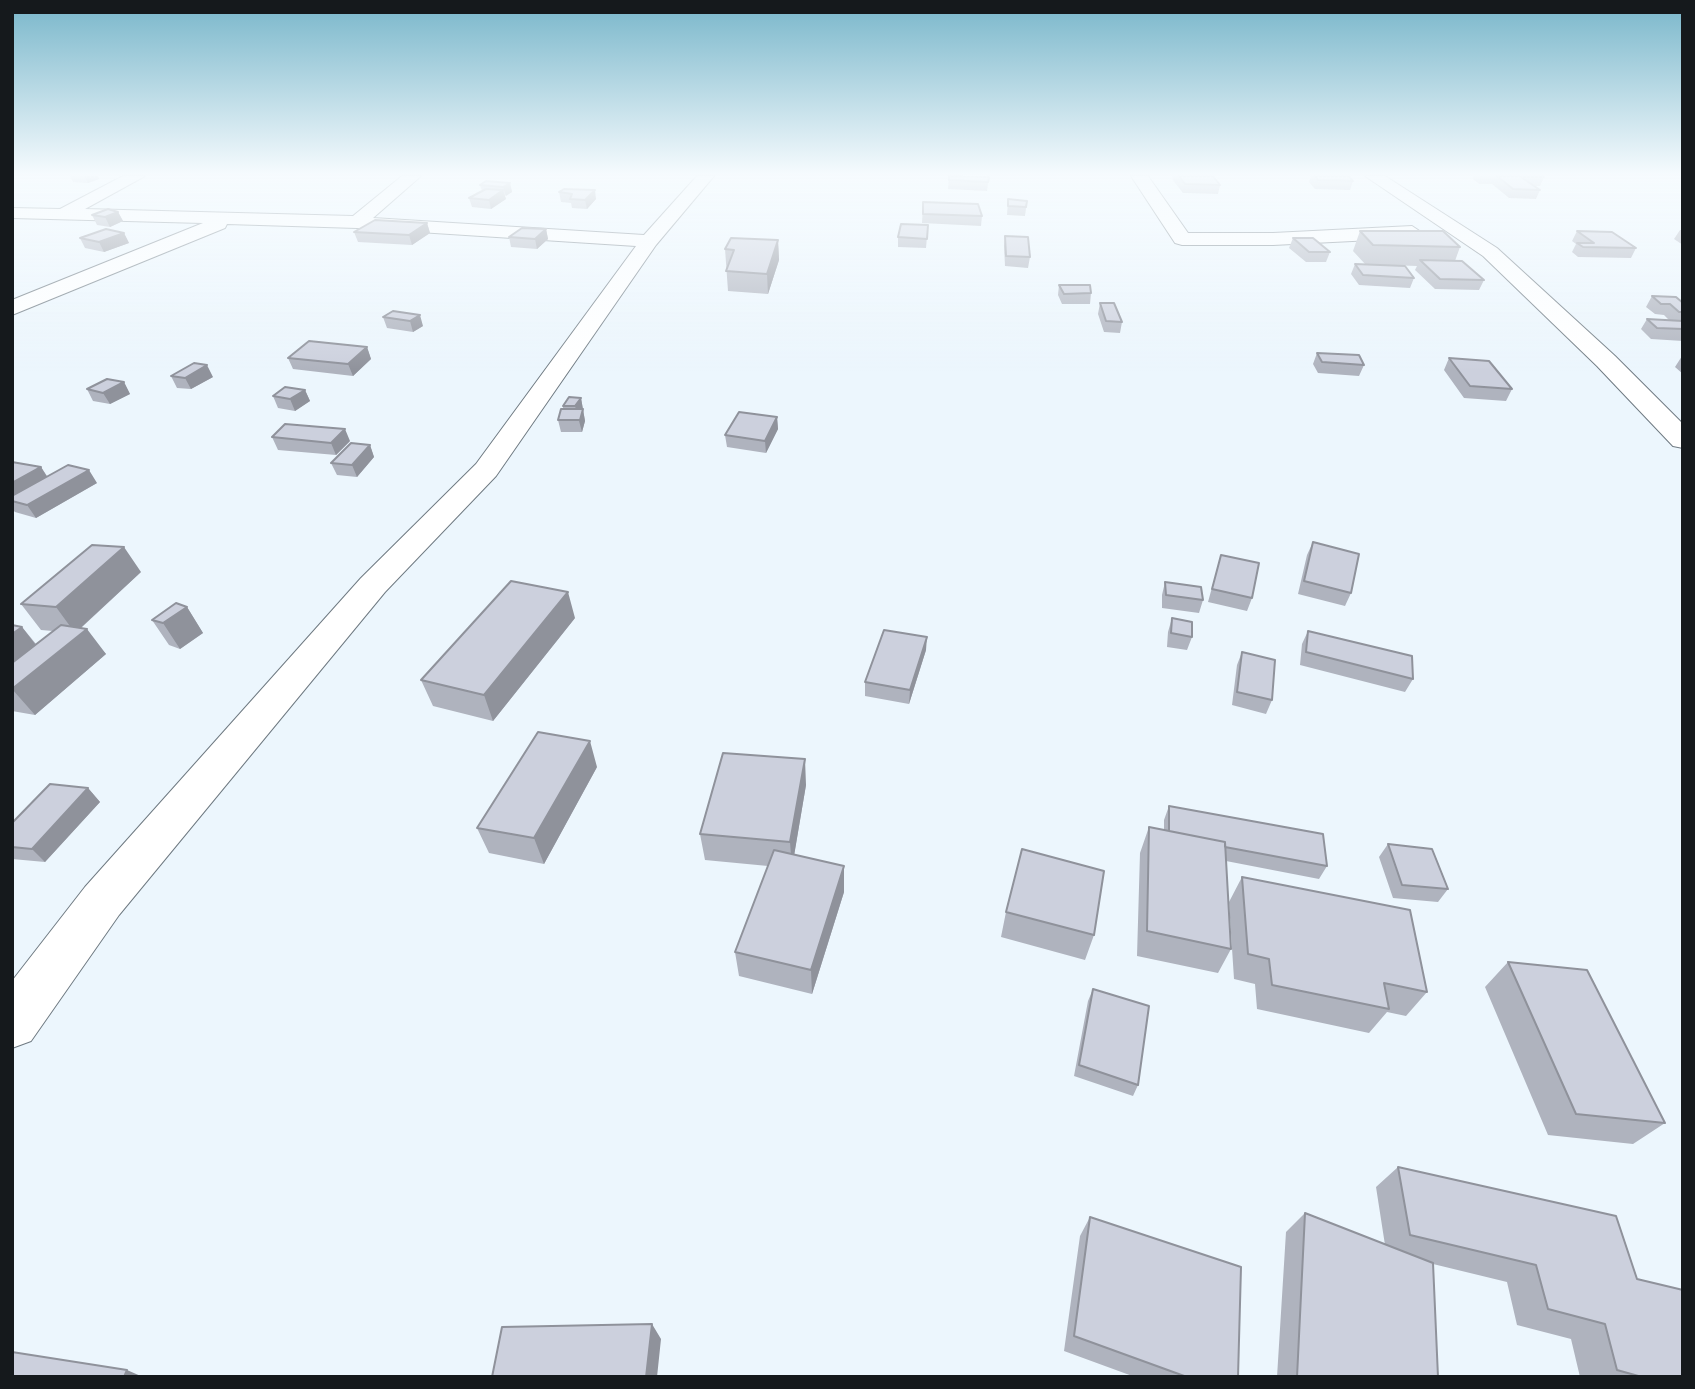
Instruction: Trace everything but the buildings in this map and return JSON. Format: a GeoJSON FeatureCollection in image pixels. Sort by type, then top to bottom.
{"type":"FeatureCollection","features":[{"type":"Feature","properties":{"kind":"street"},"geometry":{"type":"LineString","coordinates":[[12,308],[177,241]]}},
{"type":"Feature","properties":{"kind":"street"},"geometry":{"type":"LineString","coordinates":[[12,1023],[102,901],[373,585],[486,470],[649,241]]}},
{"type":"Feature","properties":{"kind":"street"},"geometry":{"type":"LineString","coordinates":[[1473,241],[1490,252],[1605,361],[1683,440]]}}]}
